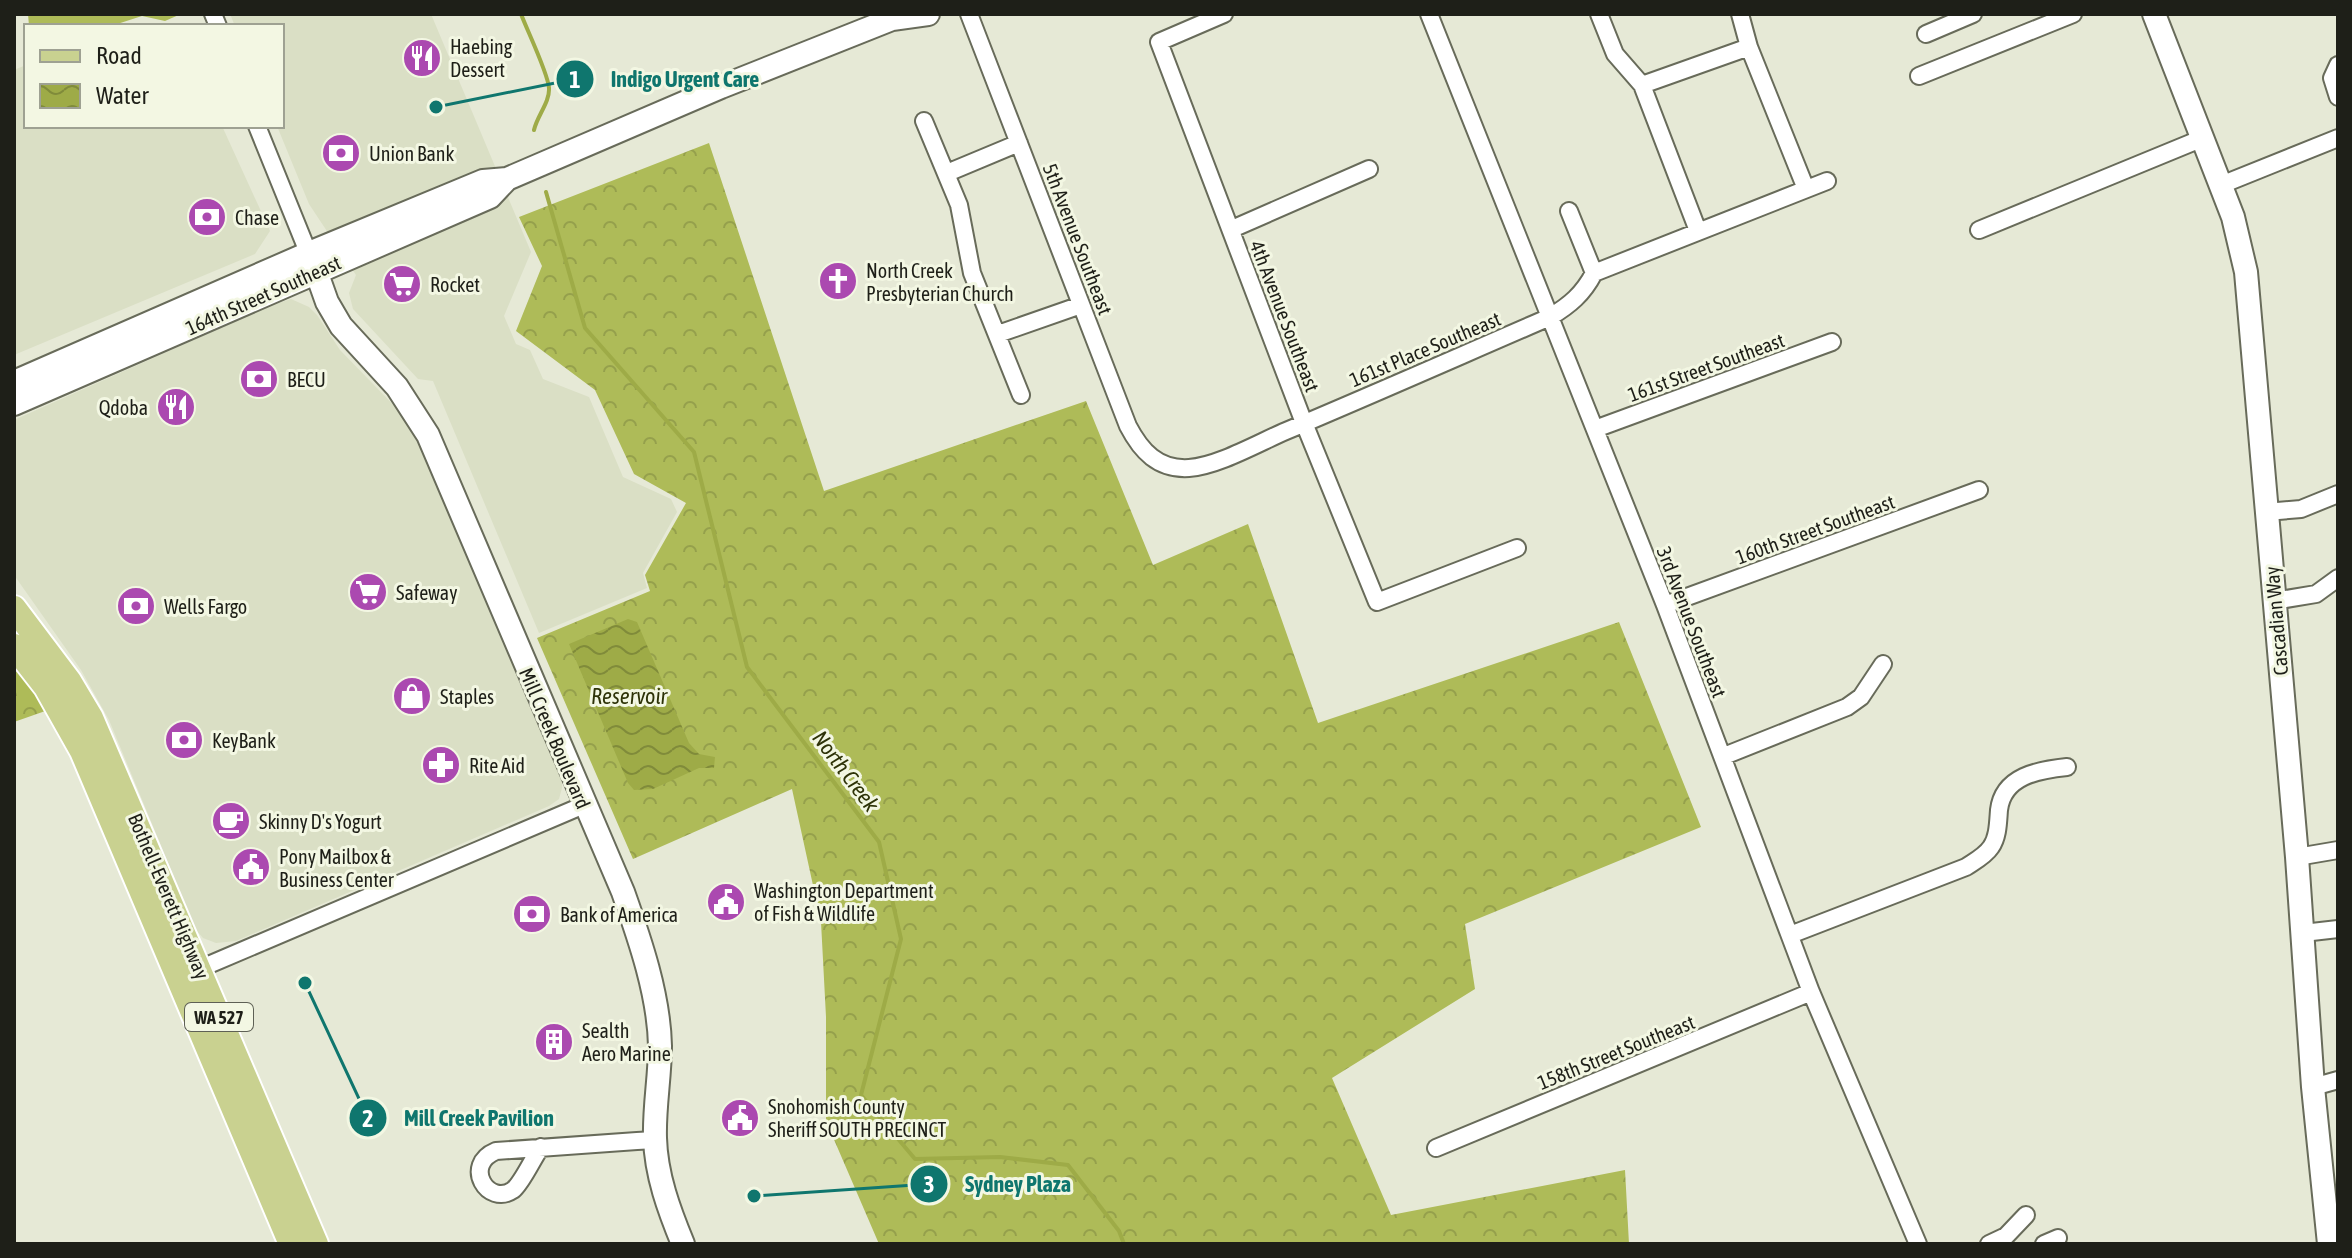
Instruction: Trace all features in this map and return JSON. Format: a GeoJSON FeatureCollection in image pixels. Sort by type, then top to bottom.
{"type":"FeatureCollection","features":[{"type":"Feature","properties":{"kind":"main road","name":"Bothell-Everett Highway"},"geometry":{"type":"LineString","coordinates":[[14,608],[69,681],[91,718],[291,1244]]}},
{"type":"Feature","properties":{"kind":"main road","name":"Bothell-Everett Highway"},"geometry":{"type":"LineString","coordinates":[[14,646],[46,687],[82,751],[131,862],[154,894],[190,975],[239,1069],[316,1244]]}},
{"type":"Feature","properties":{"kind":"street","name":"164th Street Southeast"},"geometry":{"type":"LineString","coordinates":[[14,404],[483,181],[507,179],[895,16],[928,14]]}},
{"type":"Feature","properties":{"kind":"street","name":"5th Avenue Southeast"},"geometry":{"type":"LineString","coordinates":[[969,14],[1137,444],[1166,467]]}},
{"type":"Feature","properties":{"kind":"street","name":"4th Avenue Southeast"},"geometry":{"type":"LineString","coordinates":[[1224,14],[1159,42],[1304,423],[1377,602],[1517,548]]}},
{"type":"Feature","properties":{"kind":"street","name":"3rd Avenue Southeast"},"geometry":{"type":"LineString","coordinates":[[1429,14],[1724,756],[1811,992],[1918,1244]]}},
{"type":"Feature","properties":{"kind":"street"},"geometry":{"type":"LineString","coordinates":[[1599,14],[1615,54],[1642,85],[1698,231]]}},
{"type":"Feature","properties":{"kind":"street"},"geometry":{"type":"LineString","coordinates":[[1740,14],[1749,47],[1806,189]]}},
{"type":"Feature","properties":{"kind":"street"},"geometry":{"type":"LineString","coordinates":[[1926,34],[1973,14]]}},
{"type":"Feature","properties":{"kind":"street"},"geometry":{"type":"LineString","coordinates":[[1919,76],[2073,14]]}},
{"type":"Feature","properties":{"kind":"street","name":"Cascadian Way"},"geometry":{"type":"LineString","coordinates":[[2154,14],[2233,217],[2246,272],[2297,857],[2313,1087],[2329,1244]]}},
{"type":"Feature","properties":{"kind":"street"},"geometry":{"type":"LineString","coordinates":[[1642,85],[1749,47]]}},
{"type":"Feature","properties":{"kind":"street"},"geometry":{"type":"LineString","coordinates":[[2338,65],[2332,78],[2338,97]]}},
{"type":"Feature","properties":{"kind":"street"},"geometry":{"type":"LineString","coordinates":[[924,121],[959,205],[972,273],[1021,395]]}},
{"type":"Feature","properties":{"kind":"street"},"geometry":{"type":"LineString","coordinates":[[258,128],[312,262]]}},
{"type":"Feature","properties":{"kind":"street"},"geometry":{"type":"LineString","coordinates":[[1979,230],[2203,138]]}},
{"type":"Feature","properties":{"kind":"street"},"geometry":{"type":"LineString","coordinates":[[2221,185],[2338,138]]}},
{"type":"Feature","properties":{"kind":"street"},"geometry":{"type":"LineString","coordinates":[[947,173],[1019,143]]}},
{"type":"Feature","properties":{"kind":"street"},"geometry":{"type":"LineString","coordinates":[[1232,229],[1369,169]]}},
{"type":"Feature","properties":{"kind":"street"},"geometry":{"type":"LineString","coordinates":[[1569,211],[1594,273],[1827,181]]}},
{"type":"Feature","properties":{"kind":"street","name":"164th Street Southeast"},"geometry":{"type":"LineString","coordinates":[[14,382],[312,262]]}},
{"type":"Feature","properties":{"kind":"street","name":"Mill Creek Boulevard"},"geometry":{"type":"LineString","coordinates":[[312,262],[327,302],[341,326],[397,387],[428,435],[623,892],[651,987],[660,1046],[655,1140],[660,1178],[683,1244]]}},
{"type":"Feature","properties":{"kind":"street","name":"161st Place Southeast"},"geometry":{"type":"LineString","coordinates":[[1166,467],[1190,468],[1217,460],[1550,317],[1585,290],[1594,273]]}},
{"type":"Feature","properties":{"kind":"street"},"geometry":{"type":"LineString","coordinates":[[998,334],[1081,305]]}},
{"type":"Feature","properties":{"kind":"street","name":"161st Street Southeast"},"geometry":{"type":"LineString","coordinates":[[1595,429],[1832,342]]}},
{"type":"Feature","properties":{"kind":"street","name":"160th Street Southeast"},"geometry":{"type":"LineString","coordinates":[[1665,605],[1979,490]]}},
{"type":"Feature","properties":{"kind":"street"},"geometry":{"type":"LineString","coordinates":[[2266,512],[2301,509],[2338,494]]}},
{"type":"Feature","properties":{"kind":"street"},"geometry":{"type":"LineString","coordinates":[[2274,601],[2316,594],[2338,578]]}},
{"type":"Feature","properties":{"kind":"street"},"geometry":{"type":"LineString","coordinates":[[1724,756],[1847,707],[1861,697],[1883,664]]}},
{"type":"Feature","properties":{"kind":"street"},"geometry":{"type":"LineString","coordinates":[[1790,935],[1966,867],[1982,857],[1994,842],[2002,796],[2009,786],[2024,776],[2044,769],[2067,767]]}},
{"type":"Feature","properties":{"kind":"street"},"geometry":{"type":"LineString","coordinates":[[190,975],[584,805]]}},
{"type":"Feature","properties":{"kind":"street"},"geometry":{"type":"LineString","coordinates":[[2297,857],[2338,850]]}},
{"type":"Feature","properties":{"kind":"street"},"geometry":{"type":"LineString","coordinates":[[2303,933],[2338,929]]}},
{"type":"Feature","properties":{"kind":"street","name":"158th Street Southeast"},"geometry":{"type":"LineString","coordinates":[[1436,1148],[1811,992]]}},
{"type":"Feature","properties":{"kind":"street"},"geometry":{"type":"LineString","coordinates":[[2313,1087],[2338,1080]]}},
{"type":"Feature","properties":{"kind":"street"},"geometry":{"type":"LineString","coordinates":[[541,1147],[655,1140]]}},
{"type":"Feature","properties":{"kind":"street"},"geometry":{"type":"LineString","coordinates":[[1989,1244],[2006,1236],[2026,1215]]}},
{"type":"Feature","properties":{"kind":"shaded area"},"geometry":{"type":"Polygon","coordinates":[[[230,14],[431,14],[531,252],[504,316],[516,344],[530,350],[543,379],[589,397],[623,477],[671,499],[677,512],[643,573],[647,588],[539,633],[433,381],[418,379],[353,309],[349,293],[356,275],[309,204],[278,128],[284,128],[284,24],[234,24],[230,14]]]}},
{"type":"Feature","properties":{"kind":"shaded area"},"geometry":{"type":"Polygon","coordinates":[[[24,66],[24,128],[223,128],[270,231],[255,254],[14,355],[14,70],[24,66]]]}},
{"type":"Feature","properties":{"kind":"shaded area"},"geometry":{"type":"Polygon","coordinates":[[[291,299],[309,307],[317,315],[340,350],[408,420],[433,469],[562,781],[562,788],[559,799],[549,806],[236,941],[216,943],[203,938],[196,930],[109,720],[81,670],[14,575],[14,420],[291,299]]]}},
{"type":"Feature","properties":{"kind":"green space"},"geometry":{"type":"Polygon","coordinates":[[[28,14],[181,14],[165,21],[142,16],[117,24],[29,24],[28,14]]]}},
{"type":"Feature","properties":{"kind":"green space"},"geometry":{"type":"Polygon","coordinates":[[[709,143],[824,491],[1086,401],[1153,565],[1248,524],[1318,723],[1619,622],[1701,827],[1465,924],[1475,989],[1332,1078],[1391,1215],[1625,1170],[1629,1244],[879,1244],[826,1121],[826,1017],[821,922],[792,789],[633,859],[537,638],[650,591],[645,575],[686,503],[634,474],[595,390],[516,331],[542,266],[519,217],[709,143]]]}},
{"type":"Feature","properties":{"kind":"green space"},"geometry":{"type":"Polygon","coordinates":[[[14,665],[51,709],[14,722],[14,665]]]}},
{"type":"Feature","properties":{"kind":"water","name":"Reservoir"},"geometry":{"type":"Polygon","coordinates":[[[628,619],[637,622],[689,743],[699,754],[715,757],[714,768],[699,768],[653,789],[634,790],[628,783],[569,644],[628,619]]]}},
{"type":"Feature","properties":{"kind":"waterway","name":"North Creek"},"geometry":{"type":"LineString","coordinates":[[521,14],[549,88],[548,98],[534,130]]}},
{"type":"Feature","properties":{"kind":"waterway","name":"North Creek"},"geometry":{"type":"LineString","coordinates":[[546,192],[585,328],[694,452],[747,667],[879,842],[901,939],[861,1095],[915,1159],[1000,1157],[1068,1165],[1119,1231],[1124,1244]]}},
{"type":"Feature","properties":{"kind":"place","name":"Haebing Dessert"},"geometry":{"type":"Point","coordinates":[422,58]}},
{"type":"Feature","properties":{"kind":"place","name":"Indigo Urgent Care"},"geometry":{"type":"Point","coordinates":[436,107]}},
{"type":"Feature","properties":{"kind":"place","name":"Union Bank"},"geometry":{"type":"Point","coordinates":[341,153]}},
{"type":"Feature","properties":{"kind":"place","name":"Chase"},"geometry":{"type":"Point","coordinates":[207,217]}},
{"type":"Feature","properties":{"kind":"place","name":"North Creek Presbyterian Church"},"geometry":{"type":"Point","coordinates":[838,281]}},
{"type":"Feature","properties":{"kind":"place","name":"Rocket"},"geometry":{"type":"Point","coordinates":[402,284]}},
{"type":"Feature","properties":{"kind":"place","name":"BECU"},"geometry":{"type":"Point","coordinates":[259,379]}},
{"type":"Feature","properties":{"kind":"place","name":"Qdoba"},"geometry":{"type":"Point","coordinates":[176,407]}},
{"type":"Feature","properties":{"kind":"place","name":"Safeway"},"geometry":{"type":"Point","coordinates":[368,592]}},
{"type":"Feature","properties":{"kind":"place","name":"Wells Fargo"},"geometry":{"type":"Point","coordinates":[136,606]}},
{"type":"Feature","properties":{"kind":"place","name":"Staples"},"geometry":{"type":"Point","coordinates":[412,696]}},
{"type":"Feature","properties":{"kind":"place","name":"KeyBank"},"geometry":{"type":"Point","coordinates":[184,740]}},
{"type":"Feature","properties":{"kind":"place","name":"Rite Aid"},"geometry":{"type":"Point","coordinates":[441,765]}},
{"type":"Feature","properties":{"kind":"place","name":"Skinny D's Yogurt"},"geometry":{"type":"Point","coordinates":[231,821]}},
{"type":"Feature","properties":{"kind":"place","name":"Pony Mailbox & Business Center"},"geometry":{"type":"Point","coordinates":[251,867]}},
{"type":"Feature","properties":{"kind":"place","name":"Washington Department of Fish & Wildlife"},"geometry":{"type":"Point","coordinates":[726,902]}},
{"type":"Feature","properties":{"kind":"place","name":"Bank of America"},"geometry":{"type":"Point","coordinates":[532,914]}},
{"type":"Feature","properties":{"kind":"place","name":"Mill Creek Pavilion"},"geometry":{"type":"Point","coordinates":[305,983]}},
{"type":"Feature","properties":{"kind":"place","name":"Sealth Aero Marine"},"geometry":{"type":"Point","coordinates":[554,1042]}},
{"type":"Feature","properties":{"kind":"place","name":"Snohomish County Sheriff SOUTH PRECINCT"},"geometry":{"type":"Point","coordinates":[740,1118]}},
{"type":"Feature","properties":{"kind":"place","name":"Sydney Plaza"},"geometry":{"type":"Point","coordinates":[754,1196]}}]}
